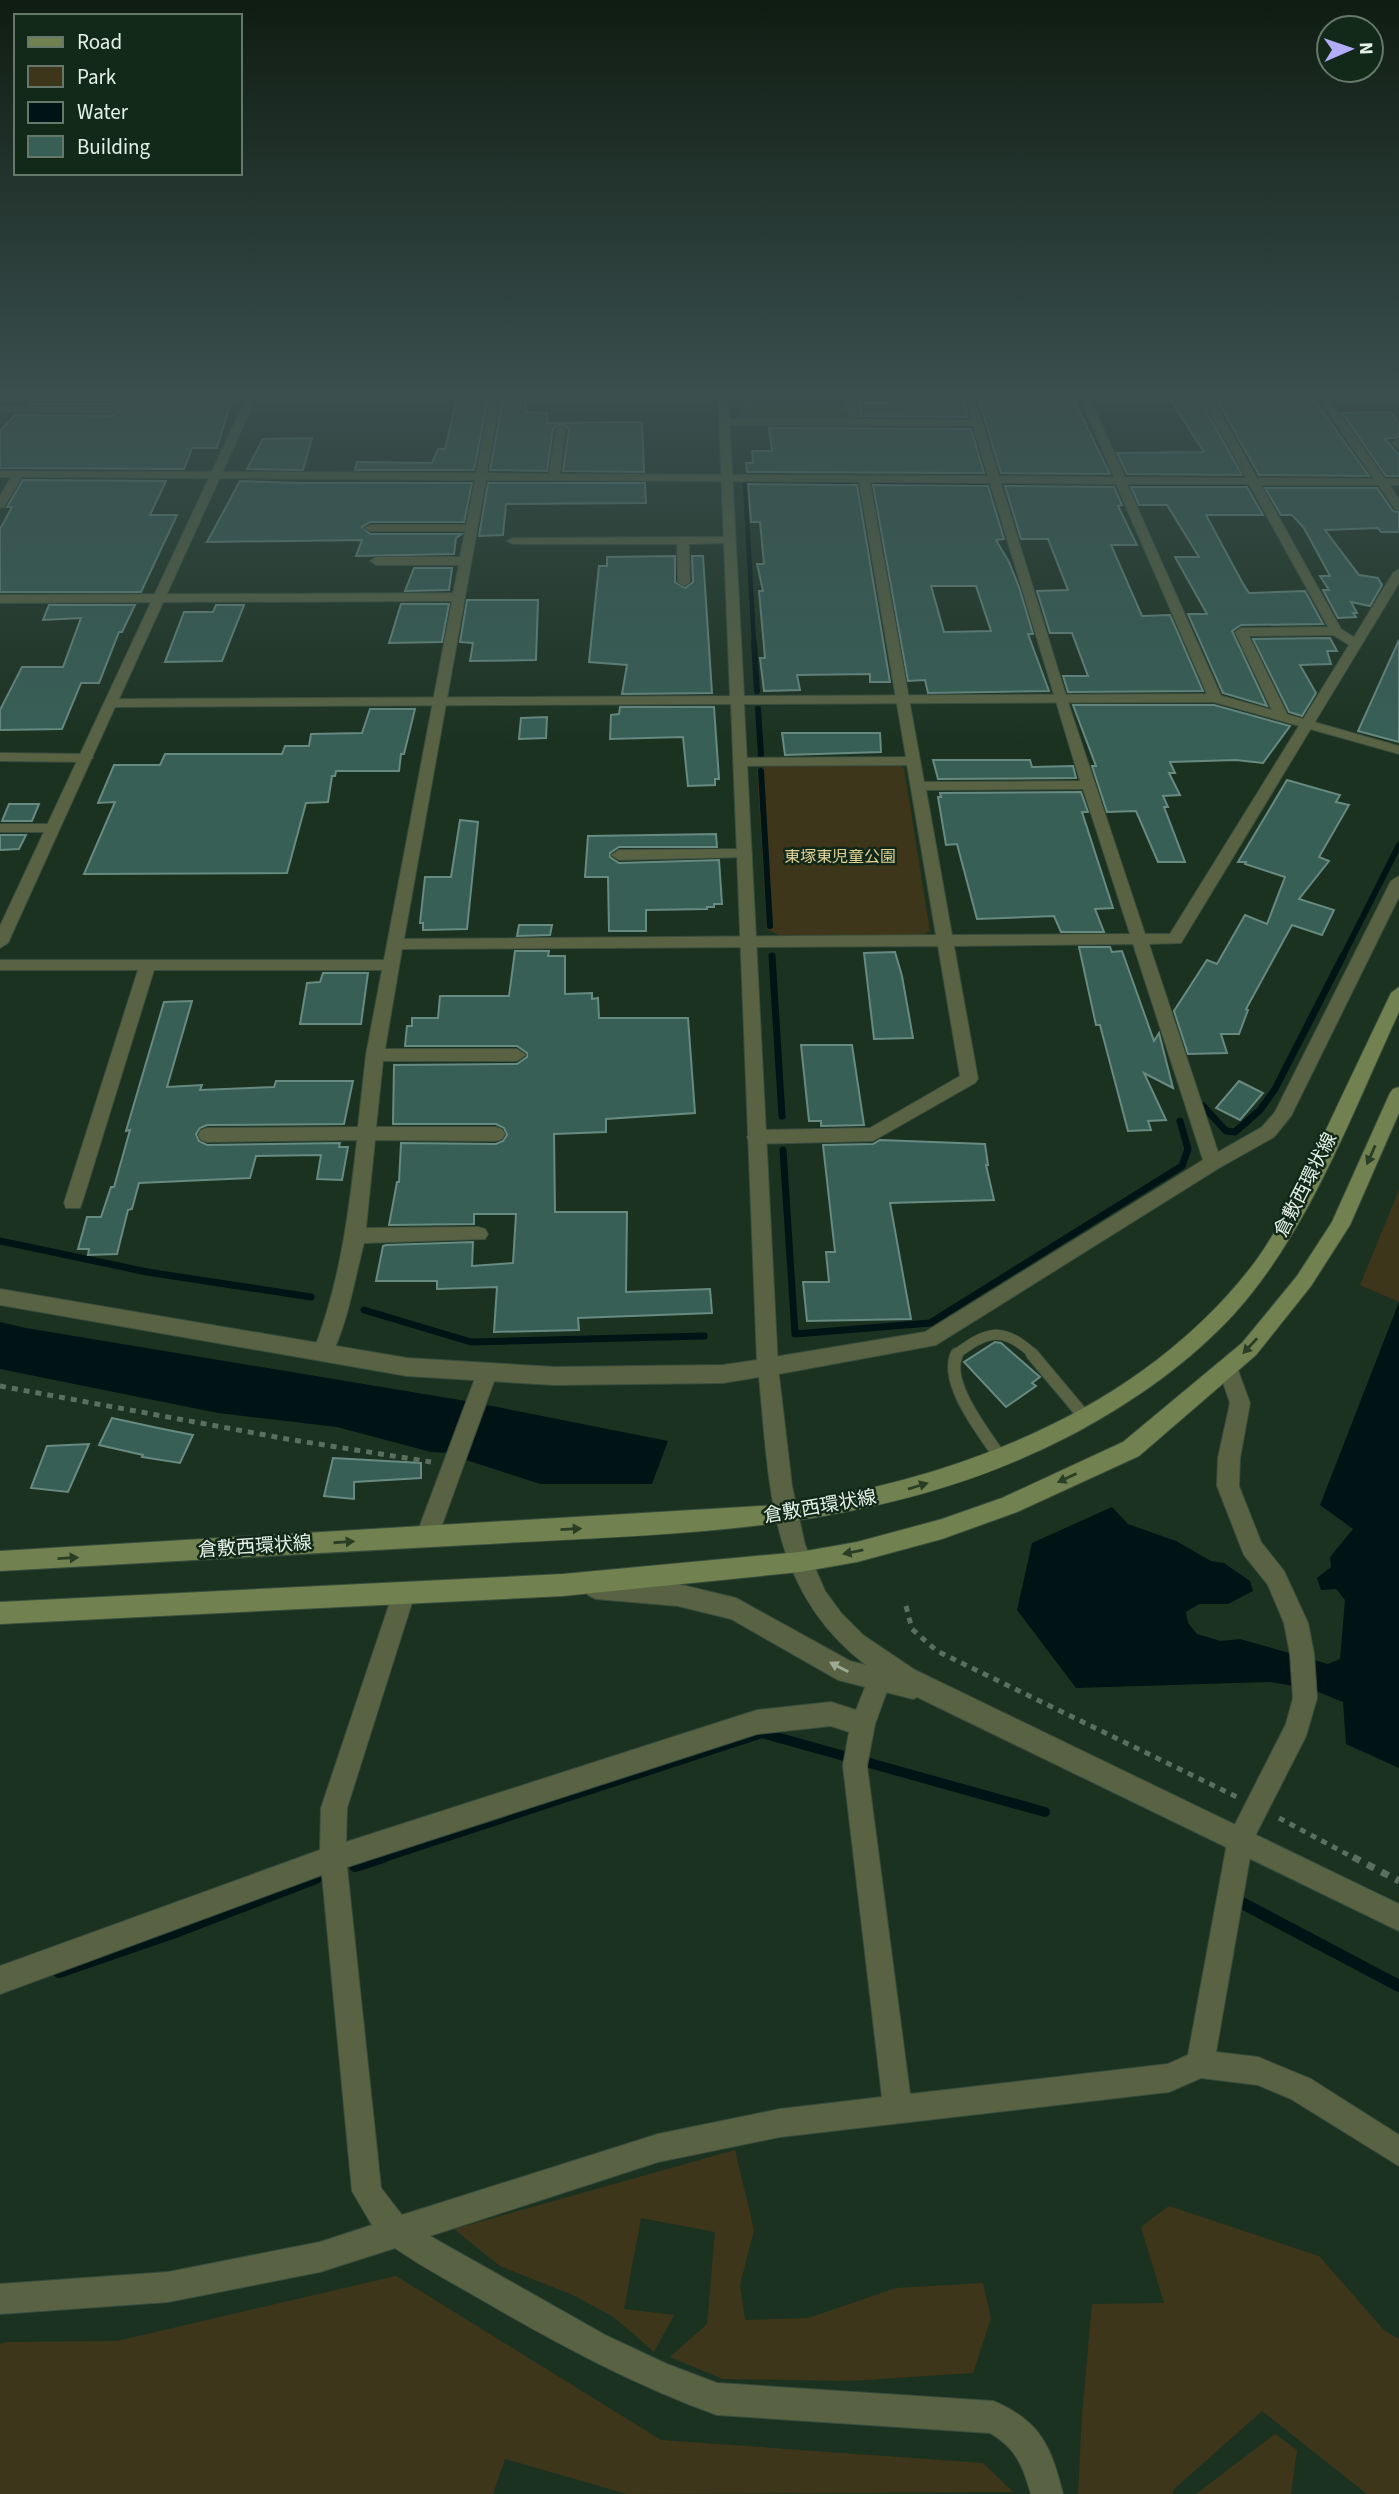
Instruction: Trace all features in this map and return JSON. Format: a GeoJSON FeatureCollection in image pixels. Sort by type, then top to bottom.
{"type":"FeatureCollection","features":[{"type":"Feature","properties":{"kind":"main road","name":"倉敷西環状線"},"geometry":{"type":"LineString","coordinates":[[0,1561],[740,1519],[786,1514],[888,1495],[1000,1457],[1041,1440],[1084,1416],[1168,1362],[1218,1318],[1261,1268],[1293,1218],[1399,993]]}},
{"type":"Feature","properties":{"kind":"main road"},"geometry":{"type":"LineString","coordinates":[[0,1614],[563,1585],[800,1562],[858,1552],[942,1529],[1021,1499],[1131,1449],[1249,1349],[1304,1281],[1340,1225],[1399,1093]]}},
{"type":"Feature","properties":{"kind":"street"},"geometry":{"type":"LineString","coordinates":[[0,943],[198,510]]}},
{"type":"Feature","properties":{"kind":"street"},"geometry":{"type":"LineString","coordinates":[[323,1352],[332,1329],[356,1236],[375,1055],[473,510]]}},
{"type":"Feature","properties":{"kind":"street"},"geometry":{"type":"LineString","coordinates":[[729,510],[768,1367],[786,1514],[800,1562],[817,1599],[839,1628],[859,1646],[928,1690],[1241,1838],[1399,1918]]}},
{"type":"Feature","properties":{"kind":"street"},"geometry":{"type":"LineString","coordinates":[[756,1136],[873,1133],[970,1079],[869,510]]}},
{"type":"Feature","properties":{"kind":"street"},"geometry":{"type":"LineString","coordinates":[[1004,510],[1060,699],[1213,1163]]}},
{"type":"Feature","properties":{"kind":"street"},"geometry":{"type":"LineString","coordinates":[[1134,510],[1214,698]]}},
{"type":"Feature","properties":{"kind":"street"},"geometry":{"type":"LineString","coordinates":[[1269,510],[1336,631],[1356,644]]}},
{"type":"Feature","properties":{"kind":"street"},"geometry":{"type":"LineString","coordinates":[[370,528],[470,528]]}},
{"type":"Feature","properties":{"kind":"street"},"geometry":{"type":"LineString","coordinates":[[683,540],[684,582]]}},
{"type":"Feature","properties":{"kind":"street"},"geometry":{"type":"LineString","coordinates":[[513,541],[730,540]]}},
{"type":"Feature","properties":{"kind":"street"},"geometry":{"type":"LineString","coordinates":[[376,561],[465,561]]}},
{"type":"Feature","properties":{"kind":"street"},"geometry":{"type":"LineString","coordinates":[[394,944],[1175,939],[1397,581]]}},
{"type":"Feature","properties":{"kind":"street"},"geometry":{"type":"LineString","coordinates":[[0,599],[458,597]]}},
{"type":"Feature","properties":{"kind":"street"},"geometry":{"type":"LineString","coordinates":[[1281,716],[1241,632],[1336,631]]}},
{"type":"Feature","properties":{"kind":"street"},"geometry":{"type":"LineString","coordinates":[[110,702],[1214,698],[1399,750]]}},
{"type":"Feature","properties":{"kind":"street"},"geometry":{"type":"LineString","coordinates":[[0,757],[86,758]]}},
{"type":"Feature","properties":{"kind":"street"},"geometry":{"type":"LineString","coordinates":[[740,762],[913,761]]}},
{"type":"Feature","properties":{"kind":"street"},"geometry":{"type":"LineString","coordinates":[[917,786],[1089,785]]}},
{"type":"Feature","properties":{"kind":"street"},"geometry":{"type":"LineString","coordinates":[[0,828],[53,828]]}},
{"type":"Feature","properties":{"kind":"street"},"geometry":{"type":"LineString","coordinates":[[619,855],[744,854]]}},
{"type":"Feature","properties":{"kind":"street"},"geometry":{"type":"LineString","coordinates":[[0,1297],[407,1367],[487,1373],[555,1376],[723,1374],[929,1339],[1213,1163],[1268,1132],[1282,1116],[1399,881]]}},
{"type":"Feature","properties":{"kind":"street"},"geometry":{"type":"LineString","coordinates":[[0,965],[391,965]]}},
{"type":"Feature","properties":{"kind":"street"},"geometry":{"type":"LineString","coordinates":[[73,1203],[148,965]]}},
{"type":"Feature","properties":{"kind":"street"},"geometry":{"type":"LineString","coordinates":[[375,1055],[517,1055]]}},
{"type":"Feature","properties":{"kind":"street"},"geometry":{"type":"LineString","coordinates":[[207,1135],[496,1134]]}},
{"type":"Feature","properties":{"kind":"street"},"geometry":{"type":"LineString","coordinates":[[356,1236],[478,1234]]}},
{"type":"Feature","properties":{"kind":"street"},"geometry":{"type":"LineString","coordinates":[[1200,2064],[1241,1838],[1297,1727],[1305,1698],[1302,1654],[1289,1604],[1276,1578],[1252,1548],[1228,1486],[1229,1458],[1240,1403],[1228,1368]]}},
{"type":"Feature","properties":{"kind":"street"},"geometry":{"type":"LineString","coordinates":[[427,1536],[487,1373]]}},
{"type":"Feature","properties":{"kind":"street"},"geometry":{"type":"LineString","coordinates":[[563,1585],[678,1595],[736,1609],[846,1672],[928,1690]]}},
{"type":"Feature","properties":{"kind":"street"},"geometry":{"type":"LineString","coordinates":[[404,1593],[334,1808],[333,1858],[367,2191],[377,2211],[397,2230],[430,2253],[533,2313],[683,2388],[717,2399],[993,2417],[1018,2430],[1037,2456],[1047,2494]]}},
{"type":"Feature","properties":{"kind":"street"},"geometry":{"type":"LineString","coordinates":[[879,1680],[861,1732],[855,1766],[898,2110]]}},
{"type":"Feature","properties":{"kind":"street"},"geometry":{"type":"LineString","coordinates":[[0,1980],[333,1858],[757,1722],[831,1714],[861,1732]]}},
{"type":"Feature","properties":{"kind":"street"},"geometry":{"type":"LineString","coordinates":[[0,2299],[168,2287],[320,2257],[658,2148],[780,2123],[1169,2078],[1200,2064],[1258,2071],[1301,2089],[1399,2152]]}},
{"type":"Feature","properties":{"kind":"lane"},"geometry":{"type":"LineString","coordinates":[[1000,1457],[953,1376],[955,1355],[985,1336],[1004,1333],[1018,1341],[1040,1362],[1084,1416]]}},
{"type":"Feature","properties":{"kind":"path"},"geometry":{"type":"LineString","coordinates":[[0,1385],[453,1466]]}},
{"type":"Feature","properties":{"kind":"path"},"geometry":{"type":"LineString","coordinates":[[906,1606],[912,1629],[937,1651],[1256,1806],[1399,1881]]}},
{"type":"Feature","properties":{"kind":"green space","name":"東塚東児童公園"},"geometry":{"type":"Polygon","coordinates":[[[895,764],[904,768],[930,931],[922,935],[779,935],[767,929],[757,770],[767,766],[895,764]]]}},
{"type":"Feature","properties":{"kind":"green space"},"geometry":{"type":"Polygon","coordinates":[[[1399,1190],[1399,1302],[1360,1285],[1399,1190]]]}},
{"type":"Feature","properties":{"kind":"green space"},"geometry":{"type":"Polygon","coordinates":[[[735,2150],[754,2230],[740,2285],[745,2320],[808,2318],[896,2288],[983,2283],[991,2318],[973,2373],[850,2381],[723,2379],[670,2357],[707,2324],[715,2232],[641,2218],[624,2309],[674,2315],[654,2352],[615,2318],[575,2296],[500,2266],[454,2229],[735,2150]]]}},
{"type":"Feature","properties":{"kind":"green space"},"geometry":{"type":"Polygon","coordinates":[[[1169,2206],[1319,2256],[1384,2330],[1399,2339],[1399,2494],[1367,2494],[1262,2411],[1173,2490],[1173,2494],[1078,2494],[1092,2304],[1164,2303],[1141,2227],[1169,2206]]]}},
{"type":"Feature","properties":{"kind":"green space"},"geometry":{"type":"Polygon","coordinates":[[[396,2276],[661,2440],[983,2463],[1013,2492],[627,2494],[505,2459],[493,2494],[0,2494],[0,2344],[117,2341],[396,2276]]]}},
{"type":"Feature","properties":{"kind":"green space"},"geometry":{"type":"Polygon","coordinates":[[[1275,2434],[1297,2450],[1291,2494],[1196,2494],[1275,2434]]]}},
{"type":"Feature","properties":{"kind":"water"},"geometry":{"type":"Polygon","coordinates":[[[1399,1302],[1399,1768],[1346,1744],[1343,1702],[1311,1689],[1270,1682],[1076,1688],[1017,1610],[1032,1543],[1112,1507],[1128,1524],[1176,1541],[1211,1561],[1224,1563],[1250,1581],[1253,1591],[1228,1604],[1199,1604],[1186,1612],[1188,1623],[1197,1634],[1221,1641],[1240,1639],[1328,1664],[1340,1659],[1345,1600],[1336,1589],[1321,1590],[1317,1578],[1331,1567],[1330,1557],[1353,1529],[1320,1505],[1399,1302]]]}},
{"type":"Feature","properties":{"kind":"water"},"geometry":{"type":"Polygon","coordinates":[[[0,1322],[466,1401],[449,1453],[431,1452],[337,1427],[218,1413],[0,1369],[0,1322]]]}},
{"type":"Feature","properties":{"kind":"water"},"geometry":{"type":"Polygon","coordinates":[[[487,1405],[668,1441],[652,1484],[540,1484],[466,1460],[487,1405]]]}},
{"type":"Feature","properties":{"kind":"building"},"geometry":{"type":"Polygon","coordinates":[[[10,510],[152,510],[150,515],[177,515],[141,592],[0,592],[0,529],[10,510]]]}},
{"type":"Feature","properties":{"kind":"building"},"geometry":{"type":"Polygon","coordinates":[[[224,510],[466,510],[464,522],[370,522],[362,527],[370,534],[462,534],[456,538],[454,554],[356,556],[362,540],[207,542],[224,510]]]}},
{"type":"Feature","properties":{"kind":"building"},"geometry":{"type":"Polygon","coordinates":[[[483,510],[505,510],[503,535],[479,536],[483,510]]]}},
{"type":"Feature","properties":{"kind":"building"},"geometry":{"type":"Polygon","coordinates":[[[750,510],[861,510],[890,682],[870,682],[870,674],[797,675],[800,690],[764,691],[760,658],[765,658],[759,591],[763,591],[757,564],[764,564],[760,522],[751,522],[750,510]]]}},
{"type":"Feature","properties":{"kind":"building"},"geometry":{"type":"Polygon","coordinates":[[[878,510],[995,510],[1004,539],[996,540],[1019,587],[1033,634],[1028,634],[1049,691],[928,693],[925,680],[908,681],[878,510]],[[931,586],[944,632],[991,631],[976,586],[931,586]]]}},
{"type":"Feature","properties":{"kind":"building"},"geometry":{"type":"Polygon","coordinates":[[[1012,510],[1120,510],[1137,545],[1111,545],[1142,616],[1170,615],[1203,691],[1068,692],[1063,676],[1088,676],[1072,633],[1050,633],[1037,591],[1068,590],[1048,539],[1021,539],[1012,510]]]}},
{"type":"Feature","properties":{"kind":"building"},"geometry":{"type":"Polygon","coordinates":[[[1170,510],[1260,510],[1263,515],[1206,515],[1249,593],[1305,591],[1323,624],[1241,625],[1232,631],[1267,706],[1223,693],[1188,614],[1207,614],[1175,557],[1199,557],[1170,510]]]}},
{"type":"Feature","properties":{"kind":"building"},"geometry":{"type":"Polygon","coordinates":[[[1278,510],[1399,512],[1399,532],[1381,532],[1378,528],[1325,530],[1359,575],[1378,578],[1382,585],[1370,606],[1351,602],[1357,613],[1353,613],[1356,617],[1338,618],[1323,590],[1329,590],[1320,576],[1330,576],[1304,528],[1292,515],[1281,515],[1278,510]]]}},
{"type":"Feature","properties":{"kind":"building"},"geometry":{"type":"Polygon","coordinates":[[[675,556],[675,582],[685,588],[693,582],[692,556],[703,556],[712,693],[622,694],[627,665],[589,662],[599,566],[607,566],[607,557],[675,556]]]}},
{"type":"Feature","properties":{"kind":"building"},"geometry":{"type":"Polygon","coordinates":[[[414,568],[452,568],[449,590],[405,591],[414,568]]]}},
{"type":"Feature","properties":{"kind":"building"},"geometry":{"type":"Polygon","coordinates":[[[467,600],[538,600],[536,660],[470,661],[473,643],[460,642],[467,600]]]}},
{"type":"Feature","properties":{"kind":"building"},"geometry":{"type":"Polygon","coordinates":[[[401,604],[449,604],[442,642],[389,643],[401,604]]]}},
{"type":"Feature","properties":{"kind":"building"},"geometry":{"type":"Polygon","coordinates":[[[49,605],[135,605],[122,632],[119,632],[99,683],[81,683],[62,729],[0,730],[0,710],[22,667],[63,667],[81,618],[43,620],[49,605]]]}},
{"type":"Feature","properties":{"kind":"building"},"geometry":{"type":"Polygon","coordinates":[[[216,605],[244,605],[222,661],[165,662],[184,612],[213,612],[216,605]]]}},
{"type":"Feature","properties":{"kind":"building"},"geometry":{"type":"Polygon","coordinates":[[[1330,638],[1337,651],[1327,651],[1331,664],[1300,665],[1316,693],[1302,716],[1289,712],[1253,639],[1330,638]]]}},
{"type":"Feature","properties":{"kind":"building"},"geometry":{"type":"Polygon","coordinates":[[[1399,640],[1399,742],[1358,731],[1399,640]]]}},
{"type":"Feature","properties":{"kind":"building"},"geometry":{"type":"Polygon","coordinates":[[[1073,705],[1214,705],[1290,726],[1263,763],[1236,760],[1170,762],[1175,773],[1169,773],[1180,795],[1163,796],[1168,807],[1164,807],[1185,862],[1158,862],[1136,811],[1107,812],[1092,766],[1096,766],[1073,705]]]}},
{"type":"Feature","properties":{"kind":"building"},"geometry":{"type":"Polygon","coordinates":[[[620,707],[714,707],[719,779],[715,779],[715,785],[688,786],[683,737],[610,739],[611,715],[619,714],[620,707]]]}},
{"type":"Feature","properties":{"kind":"building"},"geometry":{"type":"Polygon","coordinates":[[[370,709],[415,709],[404,754],[401,754],[399,771],[336,771],[335,776],[332,776],[328,802],[306,803],[287,873],[84,874],[115,802],[98,803],[114,765],[160,765],[165,754],[282,754],[285,746],[309,746],[311,734],[362,733],[370,709]]]}},
{"type":"Feature","properties":{"kind":"building"},"geometry":{"type":"Polygon","coordinates":[[[547,717],[546,738],[519,739],[521,718],[547,717]]]}},
{"type":"Feature","properties":{"kind":"building"},"geometry":{"type":"Polygon","coordinates":[[[782,733],[880,733],[881,752],[785,755],[782,733]]]}},
{"type":"Feature","properties":{"kind":"building"},"geometry":{"type":"Polygon","coordinates":[[[933,760],[1030,760],[1032,767],[1073,766],[1076,778],[938,779],[933,760]]]}},
{"type":"Feature","properties":{"kind":"building"},"geometry":{"type":"Polygon","coordinates":[[[1287,780],[1340,795],[1336,802],[1349,805],[1319,857],[1329,861],[1299,899],[1334,910],[1322,935],[1292,925],[1246,1009],[1248,1010],[1239,1034],[1221,1034],[1227,1053],[1188,1054],[1174,1011],[1207,960],[1217,964],[1245,915],[1267,924],[1285,877],[1245,864],[1246,862],[1238,862],[1287,780]]]}},
{"type":"Feature","properties":{"kind":"building"},"geometry":{"type":"Polygon","coordinates":[[[1081,792],[1088,812],[1082,812],[1113,908],[1095,909],[1104,932],[1061,932],[1054,916],[977,919],[957,844],[946,845],[938,797],[941,797],[940,793],[1081,792]]]}},
{"type":"Feature","properties":{"kind":"building"},"geometry":{"type":"Polygon","coordinates":[[[9,804],[39,804],[32,821],[2,821],[9,804]]]}},
{"type":"Feature","properties":{"kind":"building"},"geometry":{"type":"Polygon","coordinates":[[[460,820],[478,822],[467,929],[423,930],[423,923],[420,923],[425,877],[451,877],[460,820]]]}},
{"type":"Feature","properties":{"kind":"building"},"geometry":{"type":"Polygon","coordinates":[[[716,834],[717,847],[619,847],[610,853],[610,857],[619,863],[719,860],[722,904],[714,904],[714,907],[707,909],[646,910],[646,931],[609,931],[608,877],[585,877],[588,836],[716,834]]]}},
{"type":"Feature","properties":{"kind":"building"},"geometry":{"type":"Polygon","coordinates":[[[0,835],[26,835],[19,849],[0,850],[0,835]]]}},
{"type":"Feature","properties":{"kind":"building"},"geometry":{"type":"Polygon","coordinates":[[[519,925],[552,925],[550,935],[517,936],[519,925]]]}},
{"type":"Feature","properties":{"kind":"building"},"geometry":{"type":"Polygon","coordinates":[[[1079,947],[1110,947],[1112,952],[1122,951],[1154,1041],[1159,1033],[1173,1088],[1144,1073],[1166,1120],[1148,1121],[1151,1130],[1128,1131],[1100,1025],[1096,1025],[1079,947]]]}},
{"type":"Feature","properties":{"kind":"building"},"geometry":{"type":"Polygon","coordinates":[[[515,951],[549,951],[548,956],[565,956],[565,994],[592,993],[592,999],[598,998],[599,1018],[688,1018],[695,1113],[606,1119],[606,1132],[554,1134],[555,1212],[627,1212],[626,1292],[710,1289],[712,1313],[578,1318],[579,1330],[494,1332],[497,1287],[437,1289],[437,1281],[376,1281],[383,1246],[386,1245],[473,1242],[472,1266],[513,1263],[516,1214],[474,1214],[474,1224],[389,1225],[399,1182],[401,1143],[496,1144],[503,1141],[507,1135],[504,1128],[496,1124],[393,1124],[394,1065],[517,1064],[527,1057],[527,1053],[517,1046],[405,1046],[407,1026],[412,1026],[412,1018],[438,1018],[440,996],[509,996],[515,951]]]}},
{"type":"Feature","properties":{"kind":"building"},"geometry":{"type":"Polygon","coordinates":[[[895,952],[913,1038],[874,1039],[864,953],[895,952]]]}},
{"type":"Feature","properties":{"kind":"building"},"geometry":{"type":"Polygon","coordinates":[[[323,973],[368,973],[361,1024],[300,1024],[307,983],[320,982],[323,973]]]}},
{"type":"Feature","properties":{"kind":"building"},"geometry":{"type":"Polygon","coordinates":[[[192,1001],[167,1087],[202,1085],[200,1090],[274,1087],[276,1081],[353,1081],[344,1124],[207,1125],[200,1128],[196,1134],[199,1141],[207,1145],[340,1143],[339,1147],[348,1147],[342,1180],[317,1179],[321,1155],[256,1156],[250,1178],[139,1183],[132,1209],[128,1210],[117,1254],[88,1255],[89,1249],[78,1249],[87,1217],[101,1217],[111,1187],[114,1187],[130,1130],[126,1131],[164,1002],[192,1001]]]}},
{"type":"Feature","properties":{"kind":"building"},"geometry":{"type":"Polygon","coordinates":[[[801,1045],[852,1045],[864,1125],[821,1126],[821,1121],[809,1121],[801,1045]]]}},
{"type":"Feature","properties":{"kind":"building"},"geometry":{"type":"Polygon","coordinates":[[[1239,1081],[1263,1093],[1240,1120],[1216,1108],[1239,1081]]]}},
{"type":"Feature","properties":{"kind":"building"},"geometry":{"type":"Polygon","coordinates":[[[880,1140],[985,1144],[986,1165],[994,1200],[890,1203],[911,1319],[807,1321],[803,1282],[829,1282],[826,1252],[835,1252],[823,1145],[873,1144],[880,1140]]]}},
{"type":"Feature","properties":{"kind":"building"},"geometry":{"type":"Polygon","coordinates":[[[995,1342],[1001,1343],[1040,1377],[1032,1383],[1036,1386],[1006,1407],[964,1362],[995,1342]]]}},
{"type":"Feature","properties":{"kind":"building"},"geometry":{"type":"Polygon","coordinates":[[[112,1418],[193,1435],[180,1463],[142,1457],[143,1455],[99,1445],[112,1418]]]}},
{"type":"Feature","properties":{"kind":"building"},"geometry":{"type":"Polygon","coordinates":[[[89,1444],[68,1492],[31,1488],[47,1446],[89,1444]]]}},
{"type":"Feature","properties":{"kind":"building"},"geometry":{"type":"Polygon","coordinates":[[[333,1458],[421,1463],[421,1478],[354,1482],[354,1499],[324,1496],[333,1458]]]}},
{"type":"Feature","properties":{"kind":"waterway"},"geometry":{"type":"LineString","coordinates":[[747,510],[754,643]]}},
{"type":"Feature","properties":{"kind":"waterway"},"geometry":{"type":"LineString","coordinates":[[754,642],[757,691]]}},
{"type":"Feature","properties":{"kind":"waterway"},"geometry":{"type":"LineString","coordinates":[[758,709],[761,755]]}},
{"type":"Feature","properties":{"kind":"waterway"},"geometry":{"type":"LineString","coordinates":[[761,771],[770,926]]}},
{"type":"Feature","properties":{"kind":"waterway"},"geometry":{"type":"LineString","coordinates":[[1342,958],[1399,845]]}},
{"type":"Feature","properties":{"kind":"waterway"},"geometry":{"type":"LineString","coordinates":[[772,956],[782,1116]]}},
{"type":"Feature","properties":{"kind":"waterway"},"geometry":{"type":"LineString","coordinates":[[1203,1106],[1226,1131],[1235,1132],[1260,1110],[1275,1089],[1343,956]]}},
{"type":"Feature","properties":{"kind":"waterway"},"geometry":{"type":"LineString","coordinates":[[783,1150],[795,1334],[930,1323],[1182,1166],[1188,1149],[1180,1121]]}},
{"type":"Feature","properties":{"kind":"waterway"},"geometry":{"type":"LineString","coordinates":[[0,1241],[147,1272],[311,1297]]}},
{"type":"Feature","properties":{"kind":"waterway"},"geometry":{"type":"LineString","coordinates":[[364,1310],[471,1342],[704,1336]]}},
{"type":"Feature","properties":{"kind":"waterway"},"geometry":{"type":"LineString","coordinates":[[378,1859],[762,1733],[1045,1812]]}},
{"type":"Feature","properties":{"kind":"waterway"},"geometry":{"type":"LineString","coordinates":[[355,1866],[383,1857]]}},
{"type":"Feature","properties":{"kind":"waterway"},"geometry":{"type":"LineString","coordinates":[[59,1972],[178,1931],[316,1878]]}},
{"type":"Feature","properties":{"kind":"waterway"},"geometry":{"type":"LineString","coordinates":[[1242,1903],[1399,1986]]}}]}
